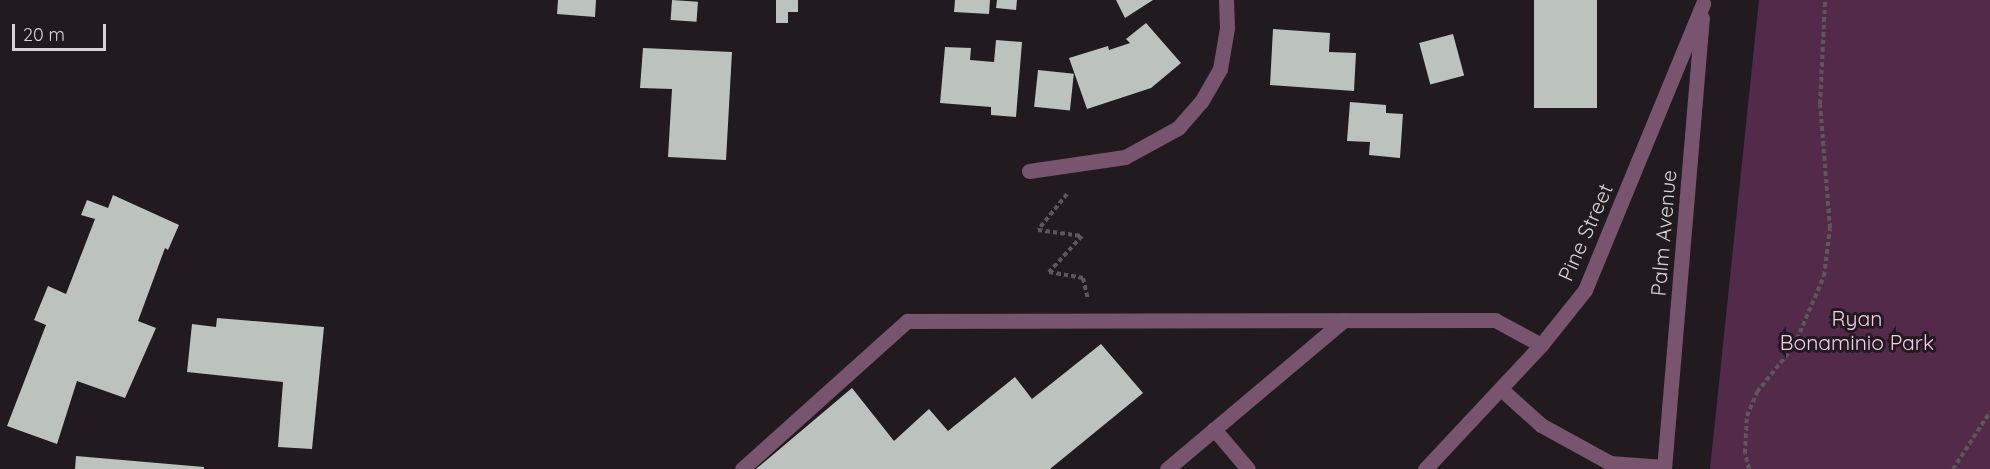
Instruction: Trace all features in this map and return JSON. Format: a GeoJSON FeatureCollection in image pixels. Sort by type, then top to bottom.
{"type":"FeatureCollection","features":[{"type":"Feature","properties":{"kind":"street"},"geometry":{"type":"LineString","coordinates":[[1029,171],[1125,157],[1178,128],[1201,102],[1220,69],[1227,28],[1226,0]]}},
{"type":"Feature","properties":{"kind":"street","name":"Pine Street"},"geometry":{"type":"LineString","coordinates":[[1426,469],[1541,345],[1585,291],[1704,2]]}},
{"type":"Feature","properties":{"kind":"street","name":"Palm Avenue"},"geometry":{"type":"LineString","coordinates":[[1664,468],[1704,2]]}},
{"type":"Feature","properties":{"kind":"street"},"geometry":{"type":"LineString","coordinates":[[1167,469],[1344,320]]}},
{"type":"Feature","properties":{"kind":"street"},"geometry":{"type":"LineString","coordinates":[[742,469],[907,321],[1495,320],[1541,345]]}},
{"type":"Feature","properties":{"kind":"street"},"geometry":{"type":"LineString","coordinates":[[1501,389],[1541,425],[1610,463],[1664,468]]}},
{"type":"Feature","properties":{"kind":"street"},"geometry":{"type":"LineString","coordinates":[[1214,429],[1248,469]]}},
{"type":"Feature","properties":{"kind":"path"},"geometry":{"type":"LineString","coordinates":[[1749,469],[1745,453],[1747,416],[1757,392],[1794,346],[1824,276],[1830,228],[1820,104],[1825,0]]}},
{"type":"Feature","properties":{"kind":"path"},"geometry":{"type":"LineString","coordinates":[[1067,194],[1038,230],[1082,236],[1048,272],[1083,278],[1090,306]]}},
{"type":"Feature","properties":{"kind":"path"},"geometry":{"type":"LineString","coordinates":[[1953,469],[1990,411]]}},
{"type":"Feature","properties":{"kind":"green space","name":"Ryan Bonaminio Park"},"geometry":{"type":"Polygon","coordinates":[[[1759,0],[1990,0],[1990,469],[1710,469],[1759,0]]]}},
{"type":"Feature","properties":{"kind":"building"},"geometry":{"type":"Polygon","coordinates":[[[558,0],[596,0],[595,17],[557,14],[558,0]]]}},
{"type":"Feature","properties":{"kind":"building"},"geometry":{"type":"Polygon","coordinates":[[[672,0],[698,2],[697,22],[671,20],[672,0]]]}},
{"type":"Feature","properties":{"kind":"building"},"geometry":{"type":"Polygon","coordinates":[[[776,0],[798,0],[798,12],[788,12],[788,23],[776,23],[776,0]]]}},
{"type":"Feature","properties":{"kind":"building"},"geometry":{"type":"Polygon","coordinates":[[[955,0],[990,0],[989,14],[954,12],[955,0]]]}},
{"type":"Feature","properties":{"kind":"building"},"geometry":{"type":"Polygon","coordinates":[[[997,0],[1017,0],[1016,10],[996,8],[997,0]]]}},
{"type":"Feature","properties":{"kind":"building"},"geometry":{"type":"Polygon","coordinates":[[[1116,0],[1153,0],[1125,18],[1116,0]]]}},
{"type":"Feature","properties":{"kind":"building"},"geometry":{"type":"Polygon","coordinates":[[[1534,0],[1597,0],[1597,108],[1534,108],[1534,0]]]}},
{"type":"Feature","properties":{"kind":"building"},"geometry":{"type":"Polygon","coordinates":[[[1146,23],[1181,63],[1151,88],[1087,109],[1069,58],[1108,46],[1109,50],[1130,43],[1126,39],[1146,23]]]}},
{"type":"Feature","properties":{"kind":"building"},"geometry":{"type":"Polygon","coordinates":[[[1273,29],[1330,33],[1329,52],[1356,53],[1354,91],[1270,85],[1273,29]]]}},
{"type":"Feature","properties":{"kind":"building"},"geometry":{"type":"Polygon","coordinates":[[[1453,34],[1464,76],[1430,85],[1419,43],[1453,34]]]}},
{"type":"Feature","properties":{"kind":"building"},"geometry":{"type":"Polygon","coordinates":[[[996,40],[1022,42],[1016,117],[991,115],[991,107],[940,103],[945,47],[971,48],[970,60],[994,62],[996,40]]]}},
{"type":"Feature","properties":{"kind":"building"},"geometry":{"type":"Polygon","coordinates":[[[643,48],[732,52],[726,160],[668,157],[672,89],[640,88],[643,48]]]}},
{"type":"Feature","properties":{"kind":"building"},"geometry":{"type":"Polygon","coordinates":[[[1038,70],[1074,74],[1070,111],[1034,107],[1038,70]]]}},
{"type":"Feature","properties":{"kind":"building"},"geometry":{"type":"Polygon","coordinates":[[[1350,102],[1386,105],[1386,113],[1403,114],[1400,158],[1369,155],[1370,142],[1347,141],[1350,102]]]}},
{"type":"Feature","properties":{"kind":"building"},"geometry":{"type":"Polygon","coordinates":[[[113,195],[179,225],[168,250],[165,248],[138,321],[156,328],[125,398],[77,381],[57,444],[7,426],[46,325],[34,320],[48,286],[66,294],[95,219],[81,215],[87,200],[108,208],[113,195]]]}},
{"type":"Feature","properties":{"kind":"building"},"geometry":{"type":"Polygon","coordinates":[[[217,318],[324,327],[312,449],[278,447],[283,382],[187,372],[192,324],[216,327],[217,318]]]}},
{"type":"Feature","properties":{"kind":"building"},"geometry":{"type":"Polygon","coordinates":[[[1101,344],[1143,393],[1050,469],[756,469],[852,388],[894,441],[929,409],[948,431],[1015,377],[1032,399],[1101,344]]]}},
{"type":"Feature","properties":{"kind":"building"},"geometry":{"type":"Polygon","coordinates":[[[76,456],[204,467],[204,469],[75,469],[76,456]]]}}]}
